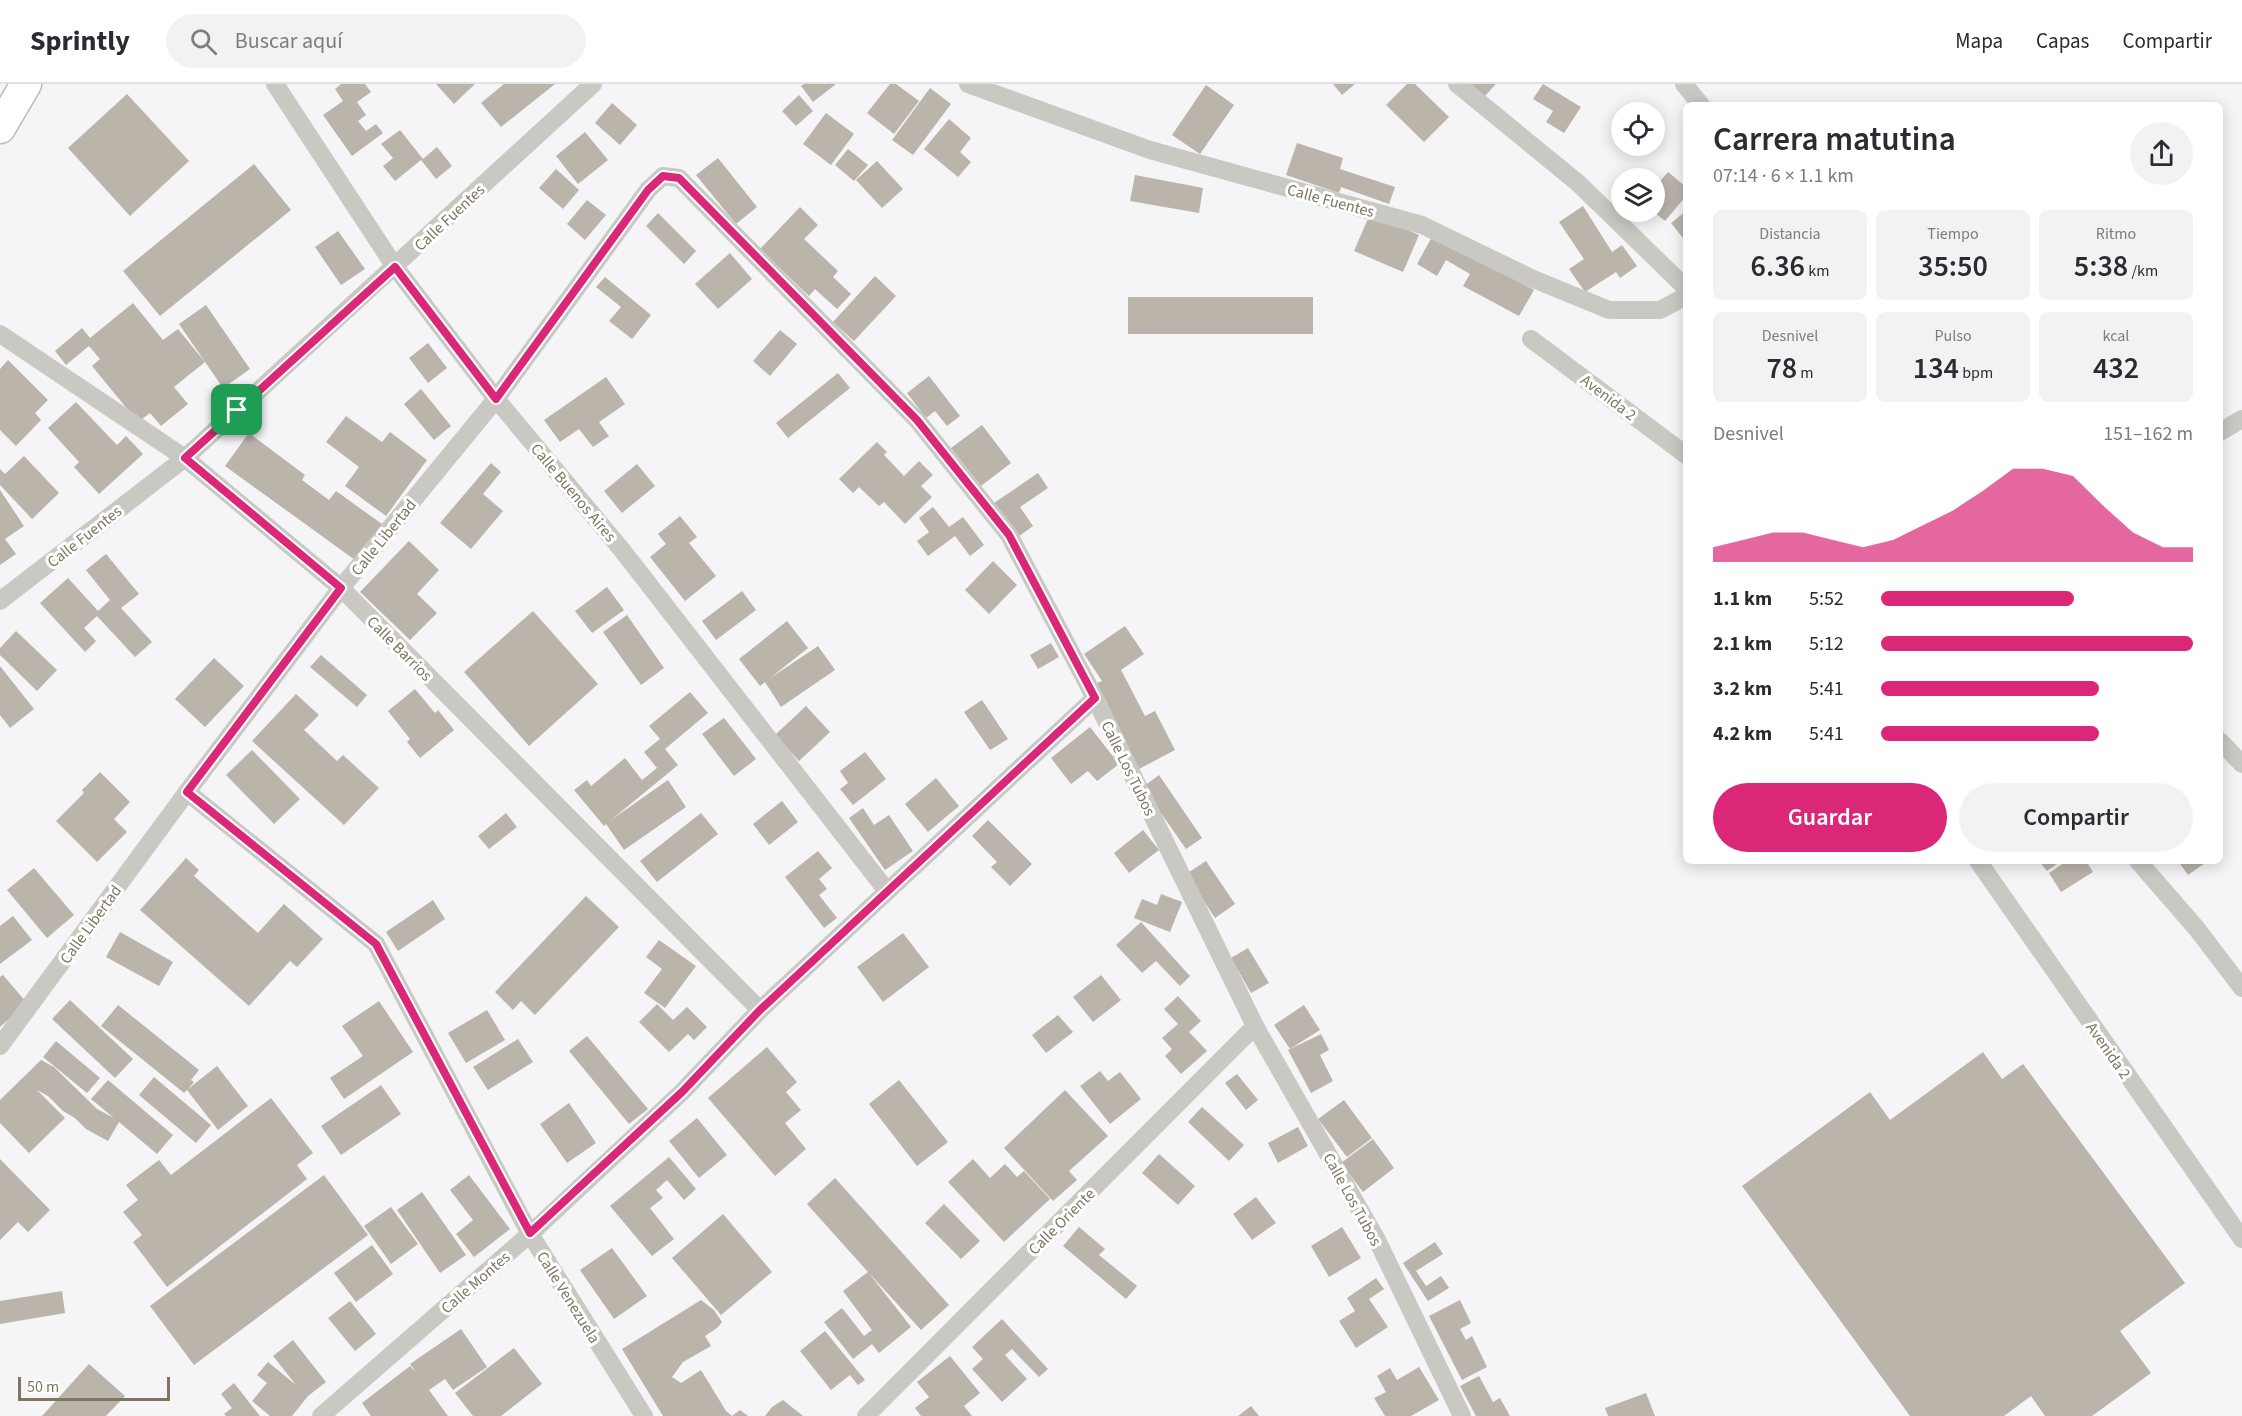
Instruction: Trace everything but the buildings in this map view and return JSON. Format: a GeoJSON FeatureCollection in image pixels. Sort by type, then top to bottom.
{"type":"FeatureCollection","features":[{"type":"Feature","properties":{"kind":"highway"},"geometry":{"type":"LineString","coordinates":[[0,128],[26,84]]}},
{"type":"Feature","properties":{"kind":"street","name":"Calle Buenos Aires"},"geometry":{"type":"LineString","coordinates":[[275,84],[395,267],[496,399],[622,550],[887,891]]}},
{"type":"Feature","properties":{"kind":"street","name":"Calle Fuentes"},"geometry":{"type":"LineString","coordinates":[[0,601],[185,458],[593,84]]}},
{"type":"Feature","properties":{"kind":"street","name":"Calle Fuentes"},"geometry":{"type":"LineString","coordinates":[[968,84],[1150,150],[1422,225],[1531,278],[1609,310],[1660,310],[1683,298]]}},
{"type":"Feature","properties":{"kind":"street"},"geometry":{"type":"LineString","coordinates":[[1457,84],[1578,183],[1683,285]]}},
{"type":"Feature","properties":{"kind":"street"},"geometry":{"type":"LineString","coordinates":[[1684,84],[1699,102]]}},
{"type":"Feature","properties":{"kind":"street","name":"Calle Libertad"},"geometry":{"type":"LineString","coordinates":[[0,1046],[341,588],[496,399],[648,190],[663,176]]}},
{"type":"Feature","properties":{"kind":"street","name":"Calle Los Tubos"},"geometry":{"type":"LineString","coordinates":[[663,176],[679,178],[917,420],[1009,535],[1095,698],[1256,1026],[1377,1239],[1462,1416]]}},
{"type":"Feature","properties":{"kind":"street","name":"Calle Barrios"},"geometry":{"type":"LineString","coordinates":[[0,334],[185,458],[341,588],[760,1010]]}},
{"type":"Feature","properties":{"kind":"street","name":"Avenida 2"},"geometry":{"type":"LineString","coordinates":[[1531,339],[1683,453]]}},
{"type":"Feature","properties":{"kind":"street"},"geometry":{"type":"LineString","coordinates":[[2223,430],[2242,419]]}},
{"type":"Feature","properties":{"kind":"street","name":"Calle Montes"},"geometry":{"type":"LineString","coordinates":[[321,1416],[530,1233],[682,1092],[760,1010],[1095,698]]}},
{"type":"Feature","properties":{"kind":"street"},"geometry":{"type":"LineString","coordinates":[[2223,744],[2242,764]]}},
{"type":"Feature","properties":{"kind":"street","name":"Calle Venezuela"},"geometry":{"type":"LineString","coordinates":[[187,792],[376,944],[530,1233],[644,1416]]}},
{"type":"Feature","properties":{"kind":"street","name":"Avenida 2"},"geometry":{"type":"LineString","coordinates":[[1980,864],[2242,1239]]}},
{"type":"Feature","properties":{"kind":"street"},"geometry":{"type":"LineString","coordinates":[[2141,864],[2197,929],[2242,988]]}},
{"type":"Feature","properties":{"kind":"street","name":"Calle Oriente"},"geometry":{"type":"LineString","coordinates":[[866,1416],[1256,1026]]}},
{"type":"Feature","properties":{"kind":"route"},"geometry":{"type":"LineString","coordinates":[[663,176],[679,178],[917,420],[1009,535],[1095,698],[760,1010],[682,1092],[530,1233],[376,944],[187,792],[341,588],[185,458],[237,410],[395,267],[496,399],[648,190],[663,176]]}}]}
